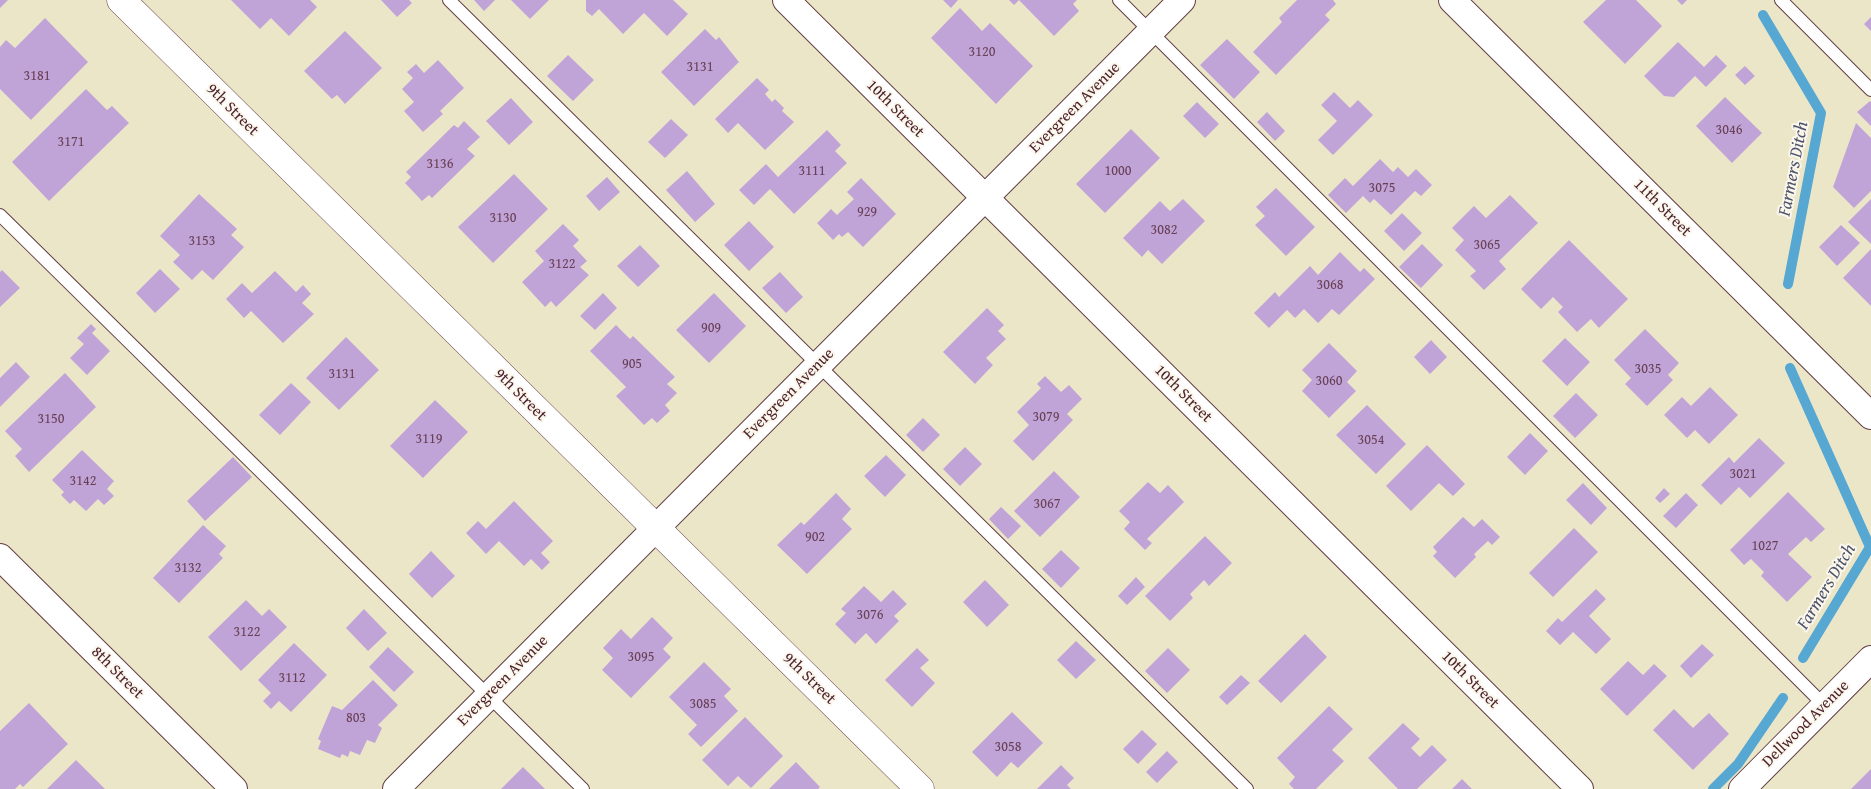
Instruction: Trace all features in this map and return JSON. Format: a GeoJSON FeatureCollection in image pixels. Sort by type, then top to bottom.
{"type":"FeatureCollection","features":[{"type":"Feature","properties":{"kind":"street","name":"9th Street"},"geometry":{"type":"LineString","coordinates":[[121,0],[920,789]]}},
{"type":"Feature","properties":{"kind":"street","name":"10th Street"},"geometry":{"type":"LineString","coordinates":[[786,0],[1580,789]]}},
{"type":"Feature","properties":{"kind":"street","name":"Evergreen Avenue"},"geometry":{"type":"LineString","coordinates":[[396,789],[1182,0]]}},
{"type":"Feature","properties":{"kind":"street","name":"11th Street"},"geometry":{"type":"LineString","coordinates":[[1452,0],[1871,416]]}},
{"type":"Feature","properties":{"kind":"street","name":"8th Street"},"geometry":{"type":"LineString","coordinates":[[0,557],[234,789]]}},
{"type":"Feature","properties":{"kind":"street","name":"Dellwood Avenue"},"geometry":{"type":"LineString","coordinates":[[1742,789],[1871,659]]}},
{"type":"Feature","properties":{"kind":"lane"},"geometry":{"type":"LineString","coordinates":[[449,0],[1247,789]]}},
{"type":"Feature","properties":{"kind":"lane"},"geometry":{"type":"LineString","coordinates":[[1119,0],[1825,706]]}},
{"type":"Feature","properties":{"kind":"lane"},"geometry":{"type":"LineString","coordinates":[[1781,0],[1871,90]]}},
{"type":"Feature","properties":{"kind":"lane"},"geometry":{"type":"LineString","coordinates":[[0,215],[583,789]]}},
{"type":"Feature","properties":{"kind":"building"},"geometry":{"type":"Polygon","coordinates":[[[0,0],[8,0],[0,8],[0,0]]]}},
{"type":"Feature","properties":{"kind":"building"},"geometry":{"type":"Polygon","coordinates":[[[231,0],[310,0],[317,7],[289,36],[271,18],[260,29],[231,0]]]}},
{"type":"Feature","properties":{"kind":"building"},"geometry":{"type":"Polygon","coordinates":[[[381,0],[409,0],[412,3],[397,17],[381,0]]]}},
{"type":"Feature","properties":{"kind":"building"},"geometry":{"type":"Polygon","coordinates":[[[474,0],[495,0],[484,11],[474,0]]]}},
{"type":"Feature","properties":{"kind":"building"},"geometry":{"type":"Polygon","coordinates":[[[511,0],[549,0],[530,19],[511,0]]]}},
{"type":"Feature","properties":{"kind":"building"},"geometry":{"type":"Polygon","coordinates":[[[586,0],[673,0],[688,14],[667,36],[644,13],[623,34],[599,9],[592,16],[586,11],[586,0]]]}},
{"type":"Feature","properties":{"kind":"building"},"geometry":{"type":"Polygon","coordinates":[[[943,0],[958,0],[951,8],[943,0]]]}},
{"type":"Feature","properties":{"kind":"building"},"geometry":{"type":"Polygon","coordinates":[[[1009,0],[1019,0],[1014,5],[1009,0]]]}},
{"type":"Feature","properties":{"kind":"building"},"geometry":{"type":"Polygon","coordinates":[[[1019,0],[1077,0],[1073,4],[1079,11],[1054,36],[1019,0]]]}},
{"type":"Feature","properties":{"kind":"building"},"geometry":{"type":"Polygon","coordinates":[[[1297,0],[1333,0],[1336,4],[1325,15],[1330,20],[1276,75],[1253,52],[1282,22],[1279,18],[1297,0]]]}},
{"type":"Feature","properties":{"kind":"building"},"geometry":{"type":"Polygon","coordinates":[[[1606,0],[1636,0],[1662,26],[1625,64],[1583,22],[1606,0]]]}},
{"type":"Feature","properties":{"kind":"building"},"geometry":{"type":"Polygon","coordinates":[[[1677,0],[1687,0],[1682,5],[1677,0]]]}},
{"type":"Feature","properties":{"kind":"building"},"geometry":{"type":"Polygon","coordinates":[[[960,8],[982,31],[990,23],[1033,66],[996,104],[931,38],[960,8]]]}},
{"type":"Feature","properties":{"kind":"building"},"geometry":{"type":"Polygon","coordinates":[[[1871,17],[1871,31],[1864,24],[1871,17]]]}},
{"type":"Feature","properties":{"kind":"building"},"geometry":{"type":"Polygon","coordinates":[[[45,18],[88,62],[31,120],[0,89],[0,47],[6,40],[15,48],[45,18]]]}},
{"type":"Feature","properties":{"kind":"building"},"geometry":{"type":"Polygon","coordinates":[[[705,29],[716,40],[719,37],[739,62],[694,106],[661,72],[705,29]]]}},
{"type":"Feature","properties":{"kind":"building"},"geometry":{"type":"Polygon","coordinates":[[[345,31],[382,68],[345,104],[337,95],[332,99],[304,71],[345,31]]]}},
{"type":"Feature","properties":{"kind":"building"},"geometry":{"type":"Polygon","coordinates":[[[1227,39],[1260,72],[1234,99],[1200,65],[1227,39]]]}},
{"type":"Feature","properties":{"kind":"building"},"geometry":{"type":"Polygon","coordinates":[[[1678,42],[1704,67],[1716,55],[1727,66],[1706,87],[1695,76],[1674,97],[1664,96],[1644,76],[1678,42]]]}},
{"type":"Feature","properties":{"kind":"building"},"geometry":{"type":"Polygon","coordinates":[[[568,55],[594,80],[573,101],[547,76],[568,55]]]}},
{"type":"Feature","properties":{"kind":"building"},"geometry":{"type":"Polygon","coordinates":[[[438,60],[464,88],[440,111],[443,114],[423,132],[404,111],[414,102],[402,89],[413,78],[407,72],[416,64],[424,73],[438,60]]]}},
{"type":"Feature","properties":{"kind":"building"},"geometry":{"type":"Polygon","coordinates":[[[1745,66],[1755,76],[1745,85],[1735,75],[1745,66]]]}},
{"type":"Feature","properties":{"kind":"building"},"geometry":{"type":"Polygon","coordinates":[[[757,78],[769,90],[765,94],[772,102],[775,99],[784,108],[782,111],[794,122],[765,150],[738,123],[728,133],[715,119],[757,78]]]}},
{"type":"Feature","properties":{"kind":"building"},"geometry":{"type":"Polygon","coordinates":[[[86,89],[107,110],[112,106],[129,123],[49,201],[12,162],[86,89]]]}},
{"type":"Feature","properties":{"kind":"building"},"geometry":{"type":"Polygon","coordinates":[[[1334,92],[1350,108],[1358,100],[1373,115],[1333,155],[1318,140],[1337,121],[1321,105],[1334,92]]]}},
{"type":"Feature","properties":{"kind":"building"},"geometry":{"type":"Polygon","coordinates":[[[1725,97],[1762,133],[1732,163],[1696,126],[1725,97]]]}},
{"type":"Feature","properties":{"kind":"building"},"geometry":{"type":"Polygon","coordinates":[[[511,98],[533,122],[509,145],[486,121],[511,98]]]}},
{"type":"Feature","properties":{"kind":"building"},"geometry":{"type":"Polygon","coordinates":[[[1197,102],[1219,124],[1205,138],[1183,116],[1197,102]]]}},
{"type":"Feature","properties":{"kind":"building"},"geometry":{"type":"Polygon","coordinates":[[[1871,102],[1871,126],[1857,112],[1871,102]]]}},
{"type":"Feature","properties":{"kind":"building"},"geometry":{"type":"Polygon","coordinates":[[[1267,112],[1285,131],[1275,141],[1257,122],[1267,112]]]}},
{"type":"Feature","properties":{"kind":"building"},"geometry":{"type":"Polygon","coordinates":[[[671,119],[688,135],[665,158],[648,142],[671,119]]]}},
{"type":"Feature","properties":{"kind":"building"},"geometry":{"type":"Polygon","coordinates":[[[464,121],[480,137],[467,149],[475,156],[432,198],[429,195],[422,201],[405,183],[411,177],[406,172],[454,125],[458,128],[464,121]]]}},
{"type":"Feature","properties":{"kind":"building"},"geometry":{"type":"Polygon","coordinates":[[[1856,123],[1871,138],[1871,191],[1854,208],[1833,187],[1856,123]]]}},
{"type":"Feature","properties":{"kind":"building"},"geometry":{"type":"Polygon","coordinates":[[[1131,129],[1160,158],[1105,213],[1076,184],[1131,129]]]}},
{"type":"Feature","properties":{"kind":"building"},"geometry":{"type":"Polygon","coordinates":[[[827,130],[841,145],[835,151],[847,163],[794,214],[770,189],[754,205],[739,190],[766,164],[778,177],[827,130]]]}},
{"type":"Feature","properties":{"kind":"building"},"geometry":{"type":"Polygon","coordinates":[[[1380,159],[1393,172],[1398,167],[1408,177],[1416,169],[1432,185],[1421,196],[1415,191],[1391,215],[1374,199],[1370,203],[1363,196],[1346,213],[1328,195],[1345,178],[1353,186],[1380,159]]]}},
{"type":"Feature","properties":{"kind":"building"},"geometry":{"type":"Polygon","coordinates":[[[687,171],[715,204],[695,222],[666,190],[687,171]]]}},
{"type":"Feature","properties":{"kind":"building"},"geometry":{"type":"Polygon","coordinates":[[[514,174],[548,209],[493,263],[458,227],[514,174]]]}},
{"type":"Feature","properties":{"kind":"building"},"geometry":{"type":"Polygon","coordinates":[[[607,177],[620,192],[599,211],[586,196],[607,177]]]}},
{"type":"Feature","properties":{"kind":"building"},"geometry":{"type":"Polygon","coordinates":[[[861,178],[896,214],[863,247],[848,232],[842,237],[839,234],[833,240],[817,223],[831,209],[837,215],[854,199],[847,192],[861,178]]]}},
{"type":"Feature","properties":{"kind":"building"},"geometry":{"type":"Polygon","coordinates":[[[1276,188],[1315,227],[1286,256],[1255,225],[1265,216],[1256,207],[1276,188]]]}},
{"type":"Feature","properties":{"kind":"building"},"geometry":{"type":"Polygon","coordinates":[[[199,194],[237,229],[231,235],[244,247],[213,280],[202,270],[192,280],[173,262],[180,255],[160,236],[199,194]]]}},
{"type":"Feature","properties":{"kind":"building"},"geometry":{"type":"Polygon","coordinates":[[[1510,195],[1538,223],[1499,261],[1506,269],[1484,290],[1470,276],[1476,271],[1455,250],[1464,240],[1452,228],[1474,206],[1486,218],[1510,195]]]}},
{"type":"Feature","properties":{"kind":"building"},"geometry":{"type":"Polygon","coordinates":[[[1183,199],[1205,221],[1162,264],[1148,250],[1142,257],[1123,238],[1160,201],[1170,211],[1183,199]]]}},
{"type":"Feature","properties":{"kind":"building"},"geometry":{"type":"Polygon","coordinates":[[[1871,199],[1871,244],[1848,222],[1871,199]]]}},
{"type":"Feature","properties":{"kind":"building"},"geometry":{"type":"Polygon","coordinates":[[[1402,213],[1422,233],[1404,251],[1384,231],[1402,213]]]}},
{"type":"Feature","properties":{"kind":"building"},"geometry":{"type":"Polygon","coordinates":[[[749,221],[774,247],[749,271],[724,245],[749,221]]]}},
{"type":"Feature","properties":{"kind":"building"},"geometry":{"type":"Polygon","coordinates":[[[563,224],[579,240],[573,246],[587,261],[580,267],[589,275],[556,307],[551,301],[545,307],[522,282],[544,261],[535,251],[563,224]]]}},
{"type":"Feature","properties":{"kind":"building"},"geometry":{"type":"Polygon","coordinates":[[[1841,225],[1860,243],[1837,266],[1819,247],[1841,225]]]}},
{"type":"Feature","properties":{"kind":"building"},"geometry":{"type":"Polygon","coordinates":[[[1569,240],[1628,299],[1599,328],[1591,319],[1577,332],[1558,312],[1563,307],[1553,297],[1541,309],[1521,289],[1569,240]]]}},
{"type":"Feature","properties":{"kind":"building"},"geometry":{"type":"Polygon","coordinates":[[[1422,244],[1443,265],[1421,288],[1399,267],[1422,244]]]}},
{"type":"Feature","properties":{"kind":"building"},"geometry":{"type":"Polygon","coordinates":[[[640,245],[660,266],[638,287],[617,266],[640,245]]]}},
{"type":"Feature","properties":{"kind":"building"},"geometry":{"type":"Polygon","coordinates":[[[1871,249],[1871,306],[1843,278],[1871,249]]]}},
{"type":"Feature","properties":{"kind":"building"},"geometry":{"type":"Polygon","coordinates":[[[1340,252],[1360,272],[1364,268],[1375,279],[1339,315],[1332,309],[1318,323],[1304,309],[1295,318],[1287,310],[1269,328],[1254,313],[1275,292],[1279,297],[1310,266],[1318,275],[1340,252]]]}},
{"type":"Feature","properties":{"kind":"building"},"geometry":{"type":"Polygon","coordinates":[[[160,269],[180,289],[155,313],[136,293],[160,269]]]}},
{"type":"Feature","properties":{"kind":"building"},"geometry":{"type":"Polygon","coordinates":[[[2,270],[20,288],[0,307],[0,272],[2,270]]]}},
{"type":"Feature","properties":{"kind":"building"},"geometry":{"type":"Polygon","coordinates":[[[275,271],[296,292],[303,285],[311,294],[302,303],[314,314],[283,343],[251,311],[244,318],[226,299],[242,283],[252,293],[275,271]]]}},
{"type":"Feature","properties":{"kind":"building"},"geometry":{"type":"Polygon","coordinates":[[[780,272],[803,297],[786,313],[762,288],[780,272]]]}},
{"type":"Feature","properties":{"kind":"building"},"geometry":{"type":"Polygon","coordinates":[[[603,293],[617,308],[595,330],[580,316],[603,293]]]}},
{"type":"Feature","properties":{"kind":"building"},"geometry":{"type":"Polygon","coordinates":[[[714,293],[746,326],[709,363],[676,330],[714,293]]]}},
{"type":"Feature","properties":{"kind":"building"},"geometry":{"type":"Polygon","coordinates":[[[987,308],[1004,325],[998,331],[1006,339],[986,358],[993,365],[975,384],[943,352],[987,308]]]}},
{"type":"Feature","properties":{"kind":"building"},"geometry":{"type":"Polygon","coordinates":[[[91,324],[96,329],[92,333],[110,351],[87,375],[70,358],[84,344],[77,338],[91,324]]]}},
{"type":"Feature","properties":{"kind":"building"},"geometry":{"type":"Polygon","coordinates":[[[616,325],[630,339],[633,336],[675,377],[667,384],[677,393],[665,405],[670,411],[657,423],[652,418],[644,425],[616,396],[626,387],[590,351],[616,325]]]}},
{"type":"Feature","properties":{"kind":"building"},"geometry":{"type":"Polygon","coordinates":[[[1645,329],[1679,363],[1668,375],[1673,380],[1647,406],[1625,384],[1631,378],[1614,360],[1645,329]]]}},
{"type":"Feature","properties":{"kind":"building"},"geometry":{"type":"Polygon","coordinates":[[[346,337],[379,370],[339,410],[306,378],[346,337]]]}},
{"type":"Feature","properties":{"kind":"building"},"geometry":{"type":"Polygon","coordinates":[[[1565,338],[1590,362],[1567,386],[1542,361],[1565,338]]]}},
{"type":"Feature","properties":{"kind":"building"},"geometry":{"type":"Polygon","coordinates":[[[1431,340],[1447,357],[1430,374],[1414,357],[1431,340]]]}},
{"type":"Feature","properties":{"kind":"building"},"geometry":{"type":"Polygon","coordinates":[[[1329,343],[1357,371],[1347,382],[1356,391],[1329,418],[1302,391],[1312,380],[1302,370],[1329,343]]]}},
{"type":"Feature","properties":{"kind":"building"},"geometry":{"type":"Polygon","coordinates":[[[16,362],[30,377],[0,407],[0,378],[16,362]]]}},
{"type":"Feature","properties":{"kind":"building"},"geometry":{"type":"Polygon","coordinates":[[[65,373],[96,407],[29,472],[15,456],[22,449],[5,431],[65,373]]]}},
{"type":"Feature","properties":{"kind":"building"},"geometry":{"type":"Polygon","coordinates":[[[1045,376],[1061,392],[1069,385],[1082,399],[1067,414],[1073,420],[1033,461],[1013,441],[1029,425],[1017,412],[1041,388],[1037,384],[1045,376]]]}},
{"type":"Feature","properties":{"kind":"building"},"geometry":{"type":"Polygon","coordinates":[[[291,383],[311,402],[280,435],[259,415],[291,383]]]}},
{"type":"Feature","properties":{"kind":"building"},"geometry":{"type":"Polygon","coordinates":[[[1710,387],[1738,415],[1709,444],[1695,430],[1687,438],[1664,415],[1682,397],[1691,406],[1710,387]]]}},
{"type":"Feature","properties":{"kind":"building"},"geometry":{"type":"Polygon","coordinates":[[[1576,393],[1598,415],[1575,438],[1553,416],[1576,393]]]}},
{"type":"Feature","properties":{"kind":"building"},"geometry":{"type":"Polygon","coordinates":[[[435,400],[468,432],[423,478],[390,446],[435,400]]]}},
{"type":"Feature","properties":{"kind":"building"},"geometry":{"type":"Polygon","coordinates":[[[1367,405],[1406,444],[1376,474],[1336,435],[1367,405]]]}},
{"type":"Feature","properties":{"kind":"building"},"geometry":{"type":"Polygon","coordinates":[[[923,418],[940,435],[923,452],[906,435],[923,418]]]}},
{"type":"Feature","properties":{"kind":"building"},"geometry":{"type":"Polygon","coordinates":[[[1530,433],[1548,451],[1525,475],[1507,457],[1530,433]]]}},
{"type":"Feature","properties":{"kind":"building"},"geometry":{"type":"Polygon","coordinates":[[[1759,438],[1785,463],[1750,498],[1739,487],[1721,505],[1701,485],[1729,457],[1734,463],[1759,438]]]}},
{"type":"Feature","properties":{"kind":"building"},"geometry":{"type":"Polygon","coordinates":[[[1427,445],[1465,484],[1453,496],[1439,483],[1411,511],[1386,486],[1427,445]]]}},
{"type":"Feature","properties":{"kind":"building"},"geometry":{"type":"Polygon","coordinates":[[[965,447],[982,464],[960,486],[943,469],[965,447]]]}},
{"type":"Feature","properties":{"kind":"building"},"geometry":{"type":"Polygon","coordinates":[[[82,450],[114,481],[107,489],[114,496],[104,505],[98,499],[86,511],[74,500],[70,504],[61,495],[64,492],[52,480],[82,450]]]}},
{"type":"Feature","properties":{"kind":"building"},"geometry":{"type":"Polygon","coordinates":[[[886,455],[906,475],[885,497],[864,476],[886,455]]]}},
{"type":"Feature","properties":{"kind":"building"},"geometry":{"type":"Polygon","coordinates":[[[233,457],[252,477],[205,521],[187,501],[233,457]]]}},
{"type":"Feature","properties":{"kind":"building"},"geometry":{"type":"Polygon","coordinates":[[[1054,471],[1080,497],[1040,537],[1014,511],[1054,471]]]}},
{"type":"Feature","properties":{"kind":"building"},"geometry":{"type":"Polygon","coordinates":[[[1148,482],[1160,493],[1168,485],[1184,502],[1147,539],[1152,543],[1145,550],[1124,529],[1130,522],[1119,511],[1148,482]]]}},
{"type":"Feature","properties":{"kind":"building"},"geometry":{"type":"Polygon","coordinates":[[[1583,483],[1607,508],[1591,525],[1566,500],[1583,483]]]}},
{"type":"Feature","properties":{"kind":"building"},"geometry":{"type":"Polygon","coordinates":[[[1664,488],[1670,494],[1660,503],[1655,498],[1664,488]]]}},
{"type":"Feature","properties":{"kind":"building"},"geometry":{"type":"Polygon","coordinates":[[[1788,492],[1825,529],[1811,542],[1806,537],[1788,554],[1812,577],[1787,602],[1761,576],[1764,572],[1751,559],[1744,565],[1730,550],[1788,492]]]}},
{"type":"Feature","properties":{"kind":"building"},"geometry":{"type":"Polygon","coordinates":[[[836,493],[851,509],[842,519],[852,529],[807,574],[777,545],[801,522],[804,525],[836,493]]]}},
{"type":"Feature","properties":{"kind":"building"},"geometry":{"type":"Polygon","coordinates":[[[1686,493],[1698,505],[1676,528],[1663,516],[1686,493]]]}},
{"type":"Feature","properties":{"kind":"building"},"geometry":{"type":"Polygon","coordinates":[[[514,501],[553,541],[541,553],[550,562],[542,570],[531,559],[524,566],[499,541],[486,554],[466,533],[478,521],[486,529],[514,501]]]}},
{"type":"Feature","properties":{"kind":"building"},"geometry":{"type":"Polygon","coordinates":[[[1001,507],[1021,526],[1008,539],[989,519],[1001,507]]]}},
{"type":"Feature","properties":{"kind":"building"},"geometry":{"type":"Polygon","coordinates":[[[1463,517],[1474,527],[1482,519],[1500,537],[1492,545],[1488,541],[1474,554],[1476,557],[1455,578],[1433,556],[1437,552],[1433,547],[1463,517]]]}},
{"type":"Feature","properties":{"kind":"building"},"geometry":{"type":"Polygon","coordinates":[[[203,525],[226,546],[219,554],[223,558],[179,603],[153,578],[203,525]]]}},
{"type":"Feature","properties":{"kind":"building"},"geometry":{"type":"Polygon","coordinates":[[[1574,528],[1598,552],[1553,597],[1529,573],[1574,528]]]}},
{"type":"Feature","properties":{"kind":"building"},"geometry":{"type":"Polygon","coordinates":[[[1205,536],[1232,563],[1209,586],[1204,580],[1190,594],[1193,598],[1170,621],[1145,596],[1205,536]]]}},
{"type":"Feature","properties":{"kind":"building"},"geometry":{"type":"Polygon","coordinates":[[[1061,550],[1080,568],[1061,588],[1042,569],[1061,550]]]}},
{"type":"Feature","properties":{"kind":"building"},"geometry":{"type":"Polygon","coordinates":[[[431,551],[455,576],[432,598],[409,574],[431,551]]]}},
{"type":"Feature","properties":{"kind":"building"},"geometry":{"type":"Polygon","coordinates":[[[1136,577],[1145,587],[1127,605],[1118,596],[1136,577]]]}},
{"type":"Feature","properties":{"kind":"building"},"geometry":{"type":"Polygon","coordinates":[[[985,580],[1009,605],[987,627],[963,602],[985,580]]]}},
{"type":"Feature","properties":{"kind":"building"},"geometry":{"type":"Polygon","coordinates":[[[864,586],[881,602],[893,590],[907,604],[894,616],[899,621],[876,644],[866,633],[855,644],[835,624],[846,613],[841,609],[864,586]]]}},
{"type":"Feature","properties":{"kind":"building"},"geometry":{"type":"Polygon","coordinates":[[[1596,589],[1606,599],[1589,616],[1611,639],[1596,654],[1573,632],[1560,645],[1546,631],[1558,618],[1562,622],[1596,589]]]}},
{"type":"Feature","properties":{"kind":"building"},"geometry":{"type":"Polygon","coordinates":[[[246,600],[262,616],[269,609],[287,627],[241,671],[208,637],[246,600]]]}},
{"type":"Feature","properties":{"kind":"building"},"geometry":{"type":"Polygon","coordinates":[[[364,609],[387,633],[368,651],[346,628],[364,609]]]}},
{"type":"Feature","properties":{"kind":"building"},"geometry":{"type":"Polygon","coordinates":[[[652,617],[673,638],[663,649],[671,657],[631,698],[602,670],[613,658],[603,648],[621,629],[631,639],[652,617]]]}},
{"type":"Feature","properties":{"kind":"building"},"geometry":{"type":"Polygon","coordinates":[[[1305,634],[1327,657],[1281,703],[1258,681],[1305,634]]]}},
{"type":"Feature","properties":{"kind":"building"},"geometry":{"type":"Polygon","coordinates":[[[1076,641],[1096,660],[1076,679],[1057,660],[1076,641]]]}},
{"type":"Feature","properties":{"kind":"building"},"geometry":{"type":"Polygon","coordinates":[[[294,643],[327,675],[291,712],[279,701],[271,709],[263,701],[271,693],[258,680],[294,643]]]}},
{"type":"Feature","properties":{"kind":"building"},"geometry":{"type":"Polygon","coordinates":[[[1702,644],[1714,655],[1691,678],[1680,666],[1702,644]]]}},
{"type":"Feature","properties":{"kind":"building"},"geometry":{"type":"Polygon","coordinates":[[[388,647],[414,672],[394,692],[369,667],[388,647]]]}},
{"type":"Feature","properties":{"kind":"building"},"geometry":{"type":"Polygon","coordinates":[[[917,648],[929,660],[920,668],[935,683],[912,707],[885,680],[917,648]]]}},
{"type":"Feature","properties":{"kind":"building"},"geometry":{"type":"Polygon","coordinates":[[[1168,648],[1190,670],[1167,693],[1145,671],[1168,648]]]}},
{"type":"Feature","properties":{"kind":"building"},"geometry":{"type":"Polygon","coordinates":[[[1628,661],[1643,675],[1654,664],[1667,676],[1627,716],[1600,689],[1628,661]]]}},
{"type":"Feature","properties":{"kind":"building"},"geometry":{"type":"Polygon","coordinates":[[[704,662],[731,689],[724,696],[738,711],[701,747],[688,734],[697,725],[669,697],[704,662]]]}},
{"type":"Feature","properties":{"kind":"building"},"geometry":{"type":"Polygon","coordinates":[[[1241,675],[1250,683],[1227,705],[1219,697],[1241,675]]]}},
{"type":"Feature","properties":{"kind":"building"},"geometry":{"type":"Polygon","coordinates":[[[373,680],[398,705],[378,725],[382,728],[375,743],[367,740],[360,755],[350,751],[348,757],[342,754],[340,758],[318,749],[321,741],[318,739],[332,706],[342,710],[373,680]]]}},
{"type":"Feature","properties":{"kind":"building"},"geometry":{"type":"Polygon","coordinates":[[[29,703],[68,744],[23,787],[20,784],[15,789],[0,789],[0,731],[29,703]]]}},
{"type":"Feature","properties":{"kind":"building"},"geometry":{"type":"Polygon","coordinates":[[[1329,706],[1353,729],[1332,750],[1344,761],[1316,789],[1294,789],[1289,784],[1295,777],[1277,758],[1329,706]]]}},
{"type":"Feature","properties":{"kind":"building"},"geometry":{"type":"Polygon","coordinates":[[[1674,709],[1693,728],[1709,713],[1729,734],[1693,770],[1653,730],[1674,709]]]}},
{"type":"Feature","properties":{"kind":"building"},"geometry":{"type":"Polygon","coordinates":[[[1012,712],[1043,743],[1018,768],[1011,762],[997,777],[972,752],[1012,712]]]}},
{"type":"Feature","properties":{"kind":"building"},"geometry":{"type":"Polygon","coordinates":[[[745,717],[783,756],[751,788],[738,776],[728,786],[702,760],[745,717]]]}},
{"type":"Feature","properties":{"kind":"building"},"geometry":{"type":"Polygon","coordinates":[[[1403,723],[1420,739],[1411,748],[1420,757],[1432,745],[1447,760],[1417,789],[1398,789],[1368,758],[1403,723]]]}},
{"type":"Feature","properties":{"kind":"building"},"geometry":{"type":"Polygon","coordinates":[[[1142,730],[1157,744],[1138,764],[1123,749],[1142,730]]]}},
{"type":"Feature","properties":{"kind":"building"},"geometry":{"type":"Polygon","coordinates":[[[1167,751],[1178,762],[1157,783],[1146,772],[1167,751]]]}},
{"type":"Feature","properties":{"kind":"building"},"geometry":{"type":"Polygon","coordinates":[[[76,760],[105,789],[47,789],[76,760]]]}},
{"type":"Feature","properties":{"kind":"building"},"geometry":{"type":"Polygon","coordinates":[[[796,762],[820,787],[818,789],[769,789],[796,762]]]}},
{"type":"Feature","properties":{"kind":"building"},"geometry":{"type":"Polygon","coordinates":[[[1061,765],[1074,778],[1067,785],[1071,789],[1037,789],[1061,765]]]}},
{"type":"Feature","properties":{"kind":"building"},"geometry":{"type":"Polygon","coordinates":[[[523,767],[545,789],[501,789],[523,767]]]}},
{"type":"Feature","properties":{"kind":"building"},"geometry":{"type":"Polygon","coordinates":[[[1871,769],[1871,789],[1851,789],[1871,769]]]}},
{"type":"Feature","properties":{"kind":"building"},"geometry":{"type":"Polygon","coordinates":[[[1462,779],[1472,789],[1452,789],[1462,779]]]}},
{"type":"Feature","properties":{"kind":"waterway","name":"Farmers Ditch"},"geometry":{"type":"LineString","coordinates":[[1763,15],[1821,113],[1788,284]]}},
{"type":"Feature","properties":{"kind":"waterway","name":"Farmers Ditch"},"geometry":{"type":"LineString","coordinates":[[1790,368],[1870,547],[1803,658]]}},
{"type":"Feature","properties":{"kind":"waterway","name":"Farmers Ditch"},"geometry":{"type":"LineString","coordinates":[[1713,789],[1738,764],[1783,698]]}}]}
